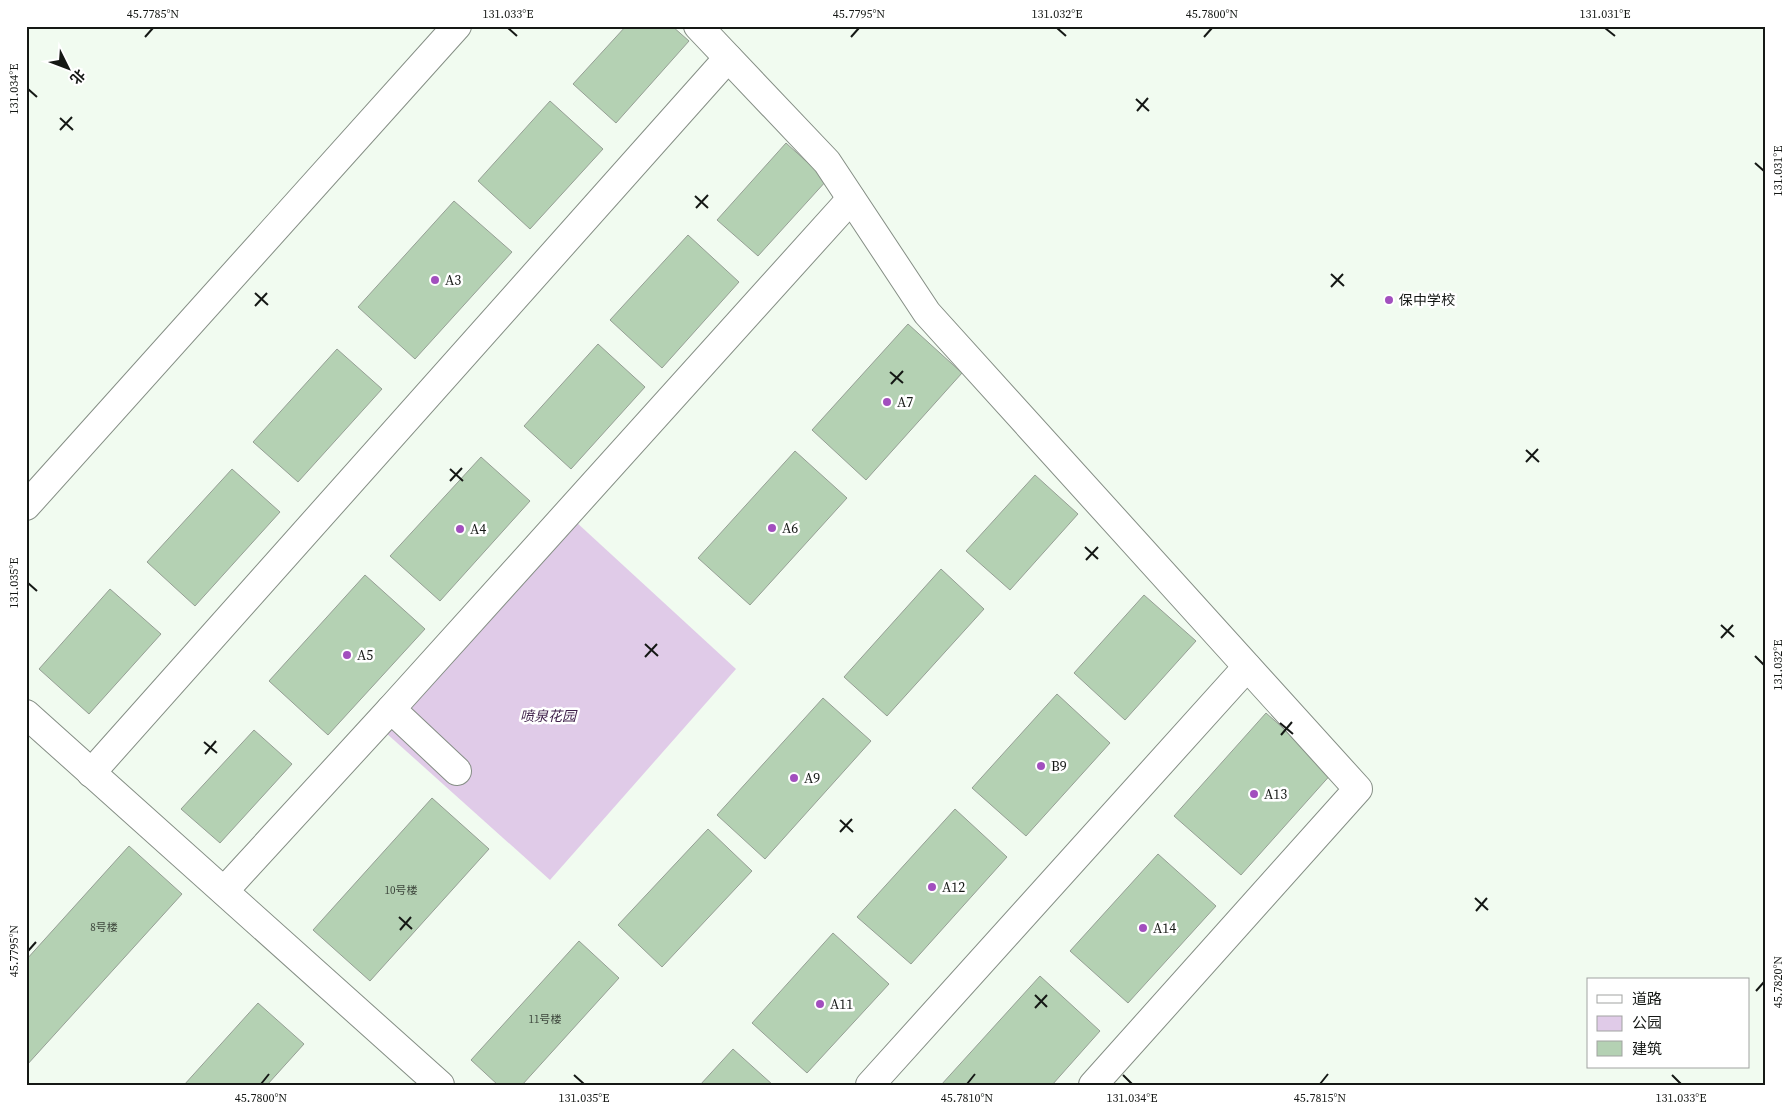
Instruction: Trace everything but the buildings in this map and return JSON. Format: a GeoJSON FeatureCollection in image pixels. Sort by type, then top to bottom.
{"type":"FeatureCollection","features":[{"type":"Feature","properties":{"kind":"street"},"geometry":{"type":"LineString","coordinates":[[26,506],[457,26]]}},
{"type":"Feature","properties":{"kind":"street"},"geometry":{"type":"LineString","coordinates":[[698,26],[827,162],[927,313],[1358,789],[1093,1085]]}},
{"type":"Feature","properties":{"kind":"street"},"geometry":{"type":"LineString","coordinates":[[91,773],[728,58]]}},
{"type":"Feature","properties":{"kind":"street"},"geometry":{"type":"LineString","coordinates":[[224,891],[391,709],[851,199]]}},
{"type":"Feature","properties":{"kind":"street"},"geometry":{"type":"LineString","coordinates":[[870,1085],[1247,667]]}},
{"type":"Feature","properties":{"kind":"street"},"geometry":{"type":"LineString","coordinates":[[391,709],[457,771]]}},
{"type":"Feature","properties":{"kind":"street"},"geometry":{"type":"LineString","coordinates":[[26,714],[440,1085]]}},
{"type":"Feature","properties":{"kind":"green space","name":"喷泉花园"},"geometry":{"type":"Polygon","coordinates":[[[575,521],[736,669],[550,880],[386,733],[575,521]]]}},
{"type":"Feature","properties":{"kind":"place","name":"A3"},"geometry":{"type":"Point","coordinates":[435,280]}},
{"type":"Feature","properties":{"kind":"place","name":"保中学校"},"geometry":{"type":"Point","coordinates":[1389,300]}},
{"type":"Feature","properties":{"kind":"place","name":"A7"},"geometry":{"type":"Point","coordinates":[887,402]}},
{"type":"Feature","properties":{"kind":"place","name":"A6"},"geometry":{"type":"Point","coordinates":[772,528]}},
{"type":"Feature","properties":{"kind":"place","name":"A4"},"geometry":{"type":"Point","coordinates":[460,529]}},
{"type":"Feature","properties":{"kind":"place","name":"A5"},"geometry":{"type":"Point","coordinates":[347,655]}},
{"type":"Feature","properties":{"kind":"place","name":"B9"},"geometry":{"type":"Point","coordinates":[1041,766]}},
{"type":"Feature","properties":{"kind":"place","name":"A9"},"geometry":{"type":"Point","coordinates":[794,778]}},
{"type":"Feature","properties":{"kind":"place","name":"A13"},"geometry":{"type":"Point","coordinates":[1254,794]}},
{"type":"Feature","properties":{"kind":"place","name":"A12"},"geometry":{"type":"Point","coordinates":[932,887]}},
{"type":"Feature","properties":{"kind":"place","name":"A14"},"geometry":{"type":"Point","coordinates":[1143,928]}},
{"type":"Feature","properties":{"kind":"place","name":"A11"},"geometry":{"type":"Point","coordinates":[820,1004]}}]}
